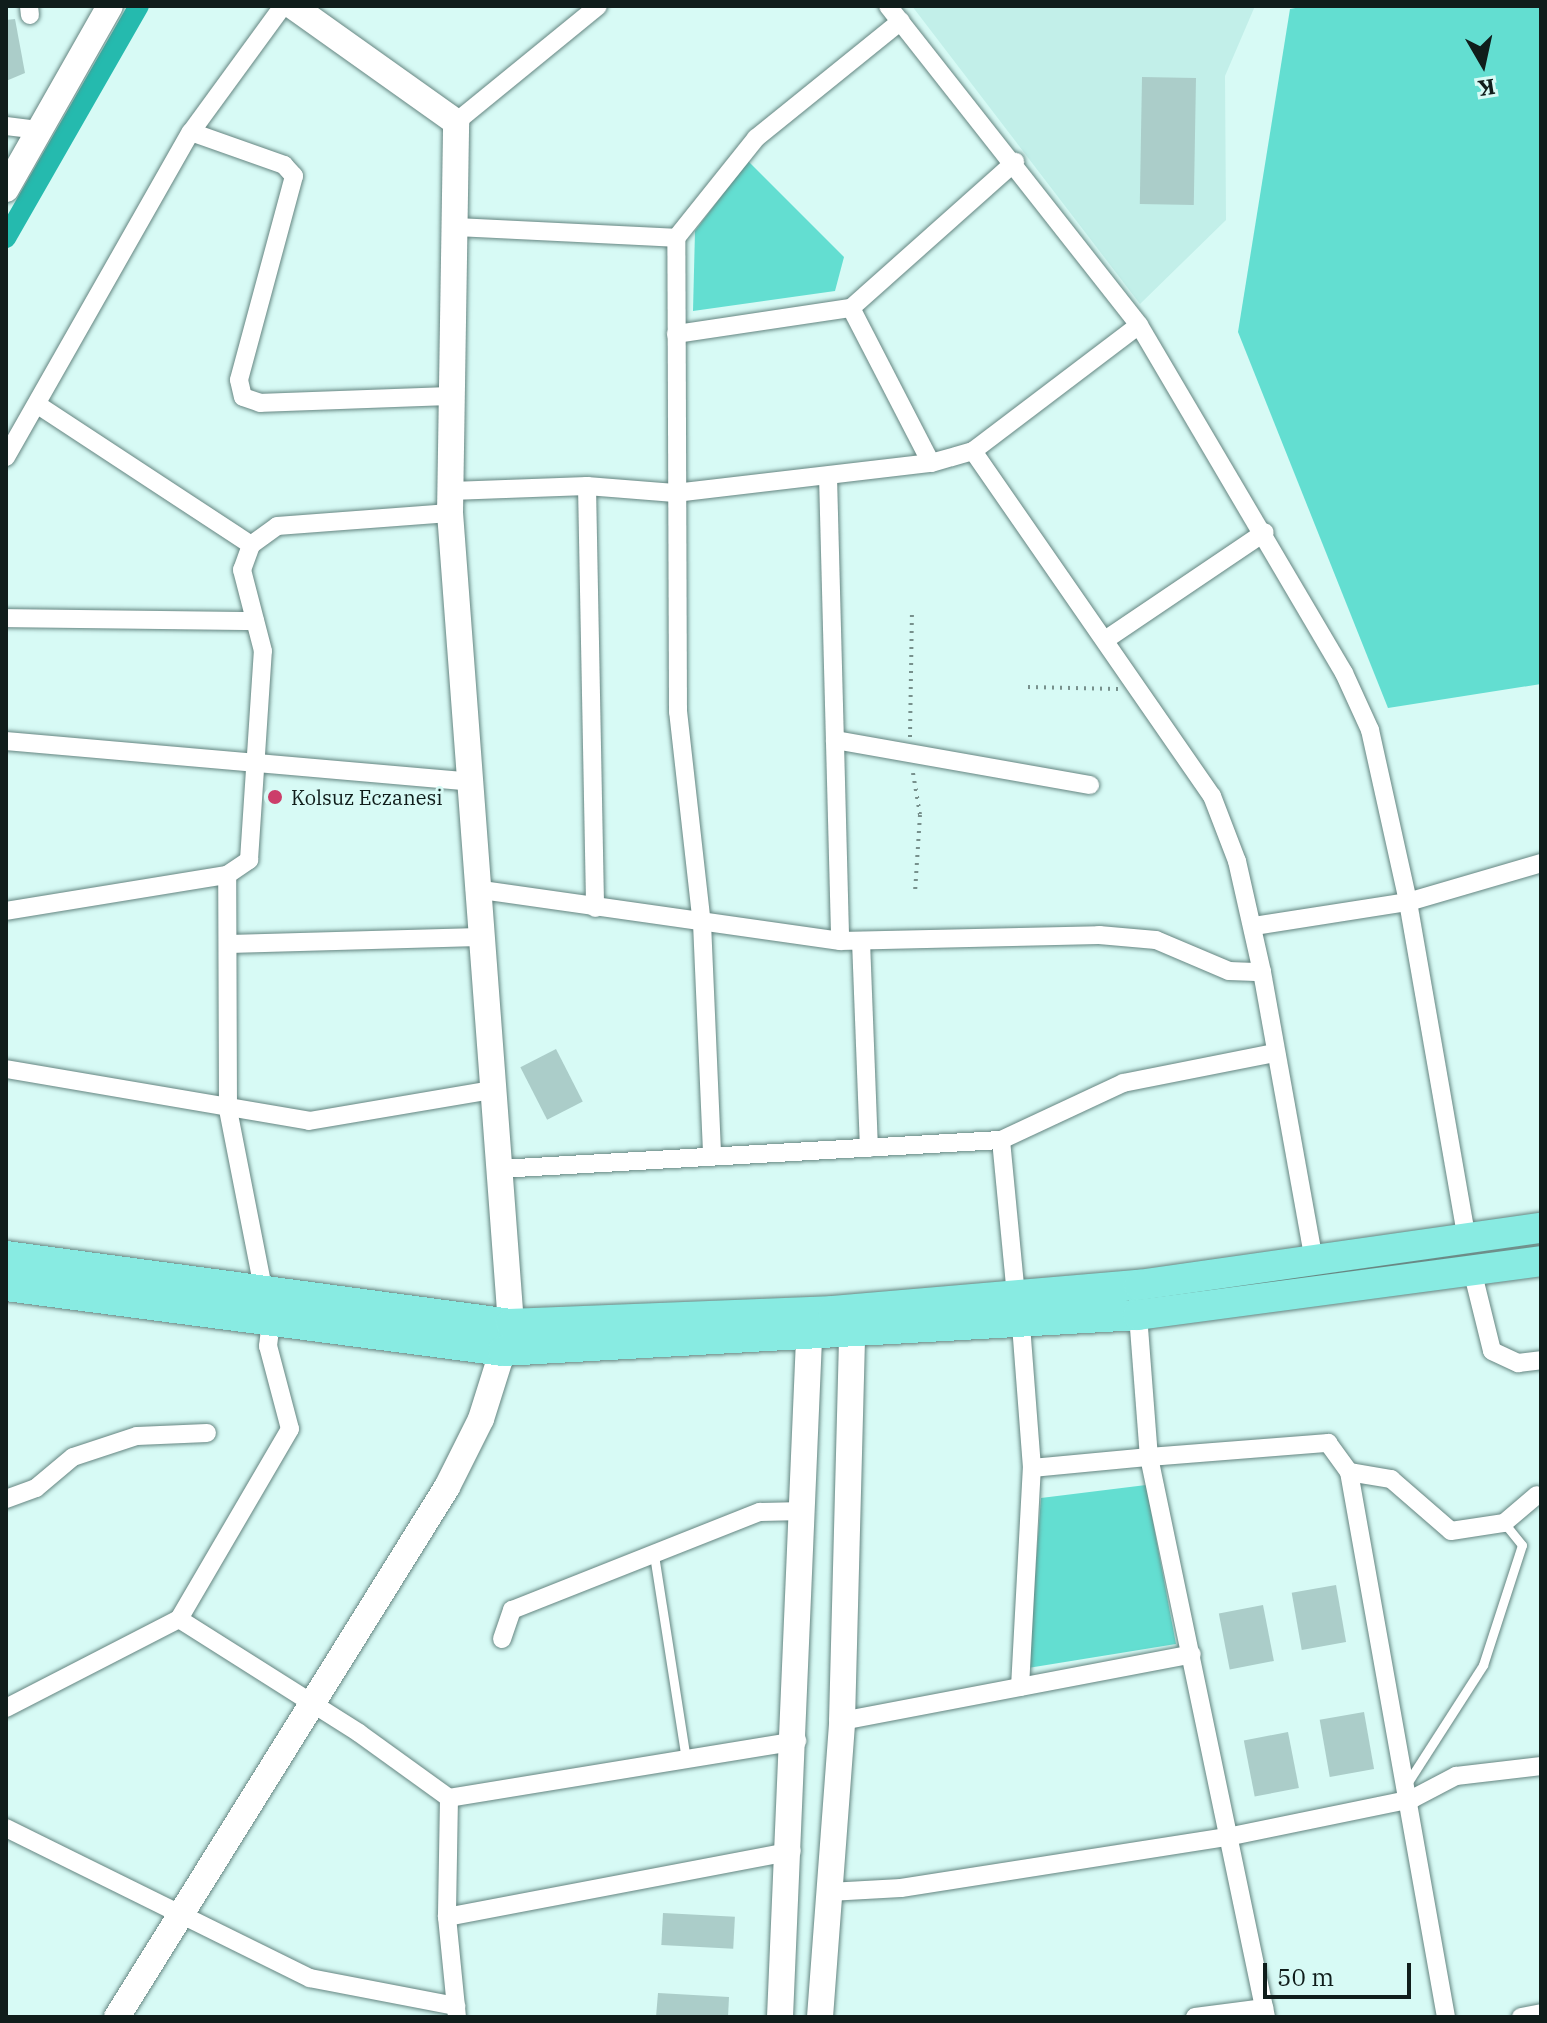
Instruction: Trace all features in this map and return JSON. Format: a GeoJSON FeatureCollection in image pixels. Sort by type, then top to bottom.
{"type":"FeatureCollection","features":[{"type":"Feature","properties":{"kind":"main road"},"geometry":{"type":"LineString","coordinates":[[6,1286],[267,1307],[507,1338],[809,1339],[852,1337],[1314,1261],[1541,1228]]}},
{"type":"Feature","properties":{"kind":"main road"},"geometry":{"type":"LineString","coordinates":[[6,1256],[267,1307]]}},
{"type":"Feature","properties":{"kind":"main road"},"geometry":{"type":"LineString","coordinates":[[507,1338],[1018,1311],[1138,1315],[1541,1261]]}},
{"type":"Feature","properties":{"kind":"street"},"geometry":{"type":"LineString","coordinates":[[6,189],[110,6]]}},
{"type":"Feature","properties":{"kind":"street"},"geometry":{"type":"LineString","coordinates":[[6,457],[191,132],[283,6]]}},
{"type":"Feature","properties":{"kind":"street"},"geometry":{"type":"LineString","coordinates":[[293,6],[456,122]]}},
{"type":"Feature","properties":{"kind":"street"},"geometry":{"type":"LineString","coordinates":[[456,122],[598,6]]}},
{"type":"Feature","properties":{"kind":"street"},"geometry":{"type":"LineString","coordinates":[[888,6],[1015,162],[1139,325],[1265,532],[1370,730],[1408,902],[1467,1239]]}},
{"type":"Feature","properties":{"kind":"street"},"geometry":{"type":"LineString","coordinates":[[712,1152],[702,925],[678,712],[676,238],[756,138],[901,21]]}},
{"type":"Feature","properties":{"kind":"street"},"geometry":{"type":"LineString","coordinates":[[117,2017],[447,1487],[507,1338],[499,1169],[465,781],[450,502],[456,122]]}},
{"type":"Feature","properties":{"kind":"street"},"geometry":{"type":"LineString","coordinates":[[6,126],[40,130]]}},
{"type":"Feature","properties":{"kind":"street"},"geometry":{"type":"LineString","coordinates":[[191,132],[284,165],[294,176],[239,380],[243,397],[260,403],[454,396]]}},
{"type":"Feature","properties":{"kind":"street"},"geometry":{"type":"LineString","coordinates":[[676,334],[851,308],[1015,162]]}},
{"type":"Feature","properties":{"kind":"street"},"geometry":{"type":"LineString","coordinates":[[455,227],[676,238]]}},
{"type":"Feature","properties":{"kind":"street"},"geometry":{"type":"LineString","coordinates":[[851,308],[931,463]]}},
{"type":"Feature","properties":{"kind":"street"},"geometry":{"type":"LineString","coordinates":[[6,911],[227,875],[249,860],[258,767],[263,651],[242,570],[251,545],[277,526],[587,486],[675,493],[931,463],[973,451],[1139,325]]}},
{"type":"Feature","properties":{"kind":"street"},"geometry":{"type":"LineString","coordinates":[[38,405],[251,545]]}},
{"type":"Feature","properties":{"kind":"street"},"geometry":{"type":"LineString","coordinates":[[973,451],[1108,638],[1212,796],[1254,926],[1314,1261]]}},
{"type":"Feature","properties":{"kind":"street"},"geometry":{"type":"LineString","coordinates":[[828,476],[840,941]]}},
{"type":"Feature","properties":{"kind":"street"},"geometry":{"type":"LineString","coordinates":[[587,486],[595,908]]}},
{"type":"Feature","properties":{"kind":"street"},"geometry":{"type":"LineString","coordinates":[[1108,638],[1265,532]]}},
{"type":"Feature","properties":{"kind":"street"},"geometry":{"type":"LineString","coordinates":[[6,618],[255,621]]}},
{"type":"Feature","properties":{"kind":"street"},"geometry":{"type":"LineString","coordinates":[[835,740],[1090,785]]}},
{"type":"Feature","properties":{"kind":"street"},"geometry":{"type":"LineString","coordinates":[[6,741],[258,767],[465,781]]}},
{"type":"Feature","properties":{"kind":"street"},"geometry":{"type":"LineString","coordinates":[[1254,926],[1408,902],[1541,863]]}},
{"type":"Feature","properties":{"kind":"street"},"geometry":{"type":"LineString","coordinates":[[6,1708],[179,1619],[290,1429],[268,1346],[267,1307],[228,1109],[227,875]]}},
{"type":"Feature","properties":{"kind":"street"},"geometry":{"type":"LineString","coordinates":[[475,889],[702,925],[840,941],[1099,935],[1156,940],[1229,971],[1262,972]]}},
{"type":"Feature","properties":{"kind":"street"},"geometry":{"type":"LineString","coordinates":[[229,944],[479,937]]}},
{"type":"Feature","properties":{"kind":"street"},"geometry":{"type":"LineString","coordinates":[[861,941],[869,1148]]}},
{"type":"Feature","properties":{"kind":"street"},"geometry":{"type":"LineString","coordinates":[[499,1169],[712,1152],[869,1148],[1001,1140],[1123,1083],[1275,1053]]}},
{"type":"Feature","properties":{"kind":"street"},"geometry":{"type":"LineString","coordinates":[[6,1069],[309,1121],[492,1090]]}},
{"type":"Feature","properties":{"kind":"street"},"geometry":{"type":"LineString","coordinates":[[1001,1140],[1032,1468],[1020,1687]]}},
{"type":"Feature","properties":{"kind":"street"},"geometry":{"type":"LineString","coordinates":[[1472,1270],[1492,1351],[1518,1363],[1541,1360]]}},
{"type":"Feature","properties":{"kind":"street"},"geometry":{"type":"LineString","coordinates":[[1138,1315],[1149,1457],[1232,1836],[1265,2012],[1195,2017]]}},
{"type":"Feature","properties":{"kind":"street"},"geometry":{"type":"LineString","coordinates":[[820,2017],[842,1721],[852,1337]]}},
{"type":"Feature","properties":{"kind":"street"},"geometry":{"type":"LineString","coordinates":[[780,2017],[797,1741],[809,1339]]}},
{"type":"Feature","properties":{"kind":"street"},"geometry":{"type":"LineString","coordinates":[[6,1499],[86,1453],[137,1436],[207,1433]]}},
{"type":"Feature","properties":{"kind":"street"},"geometry":{"type":"LineString","coordinates":[[1032,1468],[1328,1443],[1349,1472],[1410,1790],[1446,2017]]}},
{"type":"Feature","properties":{"kind":"street"},"geometry":{"type":"LineString","coordinates":[[1349,1472],[1391,1479],[1451,1531],[1504,1523],[1537,1495]]}},
{"type":"Feature","properties":{"kind":"street"},"geometry":{"type":"LineString","coordinates":[[502,1639],[512,1610],[760,1512],[804,1511]]}},
{"type":"Feature","properties":{"kind":"street"},"geometry":{"type":"LineString","coordinates":[[179,1619],[313,1703],[449,1798],[797,1741]]}},
{"type":"Feature","properties":{"kind":"street"},"geometry":{"type":"LineString","coordinates":[[842,1721],[1192,1654]]}},
{"type":"Feature","properties":{"kind":"street"},"geometry":{"type":"LineString","coordinates":[[829,1892],[901,1888],[1232,1836],[1456,1776],[1541,1766]]}},
{"type":"Feature","properties":{"kind":"street"},"geometry":{"type":"LineString","coordinates":[[6,1828],[184,1909],[310,1978],[456,2012],[447,1917],[449,1798]]}},
{"type":"Feature","properties":{"kind":"street"},"geometry":{"type":"LineString","coordinates":[[447,1917],[792,1851]]}},
{"type":"Feature","properties":{"kind":"street"},"geometry":{"type":"LineString","coordinates":[[1521,2017],[1541,2013]]}},
{"type":"Feature","properties":{"kind":"lane"},"geometry":{"type":"LineString","coordinates":[[1410,1790],[1483,1665],[1522,1545],[1504,1523]]}},
{"type":"Feature","properties":{"kind":"lane"},"geometry":{"type":"LineString","coordinates":[[654,1555],[686,1760]]}},
{"type":"Feature","properties":{"kind":"path"},"geometry":{"type":"LineString","coordinates":[[912,611],[910,753],[920,815],[915,893]]}},
{"type":"Feature","properties":{"kind":"path"},"geometry":{"type":"LineString","coordinates":[[1028,687],[1144,690]]}},
{"type":"Feature","properties":{"kind":"shaded area"},"geometry":{"type":"Polygon","coordinates":[[[912,6],[1255,6],[1225,76],[1226,220],[1140,304],[912,6]]]}},
{"type":"Feature","properties":{"kind":"shaded area"},"geometry":{"type":"Polygon","coordinates":[[[1306,6],[1541,6],[1541,684],[1388,708],[1238,332],[1290,9],[1306,6]]]}},
{"type":"Feature","properties":{"kind":"shaded area"},"geometry":{"type":"Polygon","coordinates":[[[748,161],[844,257],[835,291],[693,311],[695,231],[748,161]]]}},
{"type":"Feature","properties":{"kind":"shaded area"},"geometry":{"type":"Polygon","coordinates":[[[1146,1485],[1176,1644],[1028,1668],[1041,1498],[1146,1485]]]}},
{"type":"Feature","properties":{"kind":"building"},"geometry":{"type":"Polygon","coordinates":[[[15,19],[25,73],[6,81],[6,20],[15,19]]]}},
{"type":"Feature","properties":{"kind":"building"},"geometry":{"type":"Polygon","coordinates":[[[1142,77],[1196,78],[1194,205],[1140,204],[1142,77]]]}},
{"type":"Feature","properties":{"kind":"building"},"geometry":{"type":"Polygon","coordinates":[[[556,1049],[583,1102],[547,1120],[520,1067],[556,1049]]]}},
{"type":"Feature","properties":{"kind":"building"},"geometry":{"type":"Polygon","coordinates":[[[1336,1585],[1346,1642],[1302,1650],[1292,1593],[1336,1585]]]}},
{"type":"Feature","properties":{"kind":"building"},"geometry":{"type":"Polygon","coordinates":[[[1263,1605],[1274,1661],[1230,1670],[1219,1614],[1263,1605]]]}},
{"type":"Feature","properties":{"kind":"building"},"geometry":{"type":"Polygon","coordinates":[[[1364,1712],[1374,1769],[1330,1777],[1320,1720],[1364,1712]]]}},
{"type":"Feature","properties":{"kind":"building"},"geometry":{"type":"Polygon","coordinates":[[[1288,1732],[1299,1788],[1255,1797],[1244,1741],[1288,1732]]]}},
{"type":"Feature","properties":{"kind":"building"},"geometry":{"type":"Polygon","coordinates":[[[663,1913],[735,1917],[733,1949],[661,1945],[663,1913]]]}},
{"type":"Feature","properties":{"kind":"building"},"geometry":{"type":"Polygon","coordinates":[[[658,1993],[729,1997],[728,2017],[656,2017],[658,1993]]]}},
{"type":"Feature","properties":{"kind":"waterway"},"geometry":{"type":"LineString","coordinates":[[6,238],[139,6]]}},
{"type":"Feature","properties":{"kind":"place","name":"Kolsuz Eczanesi"},"geometry":{"type":"Point","coordinates":[275,797]}}]}
